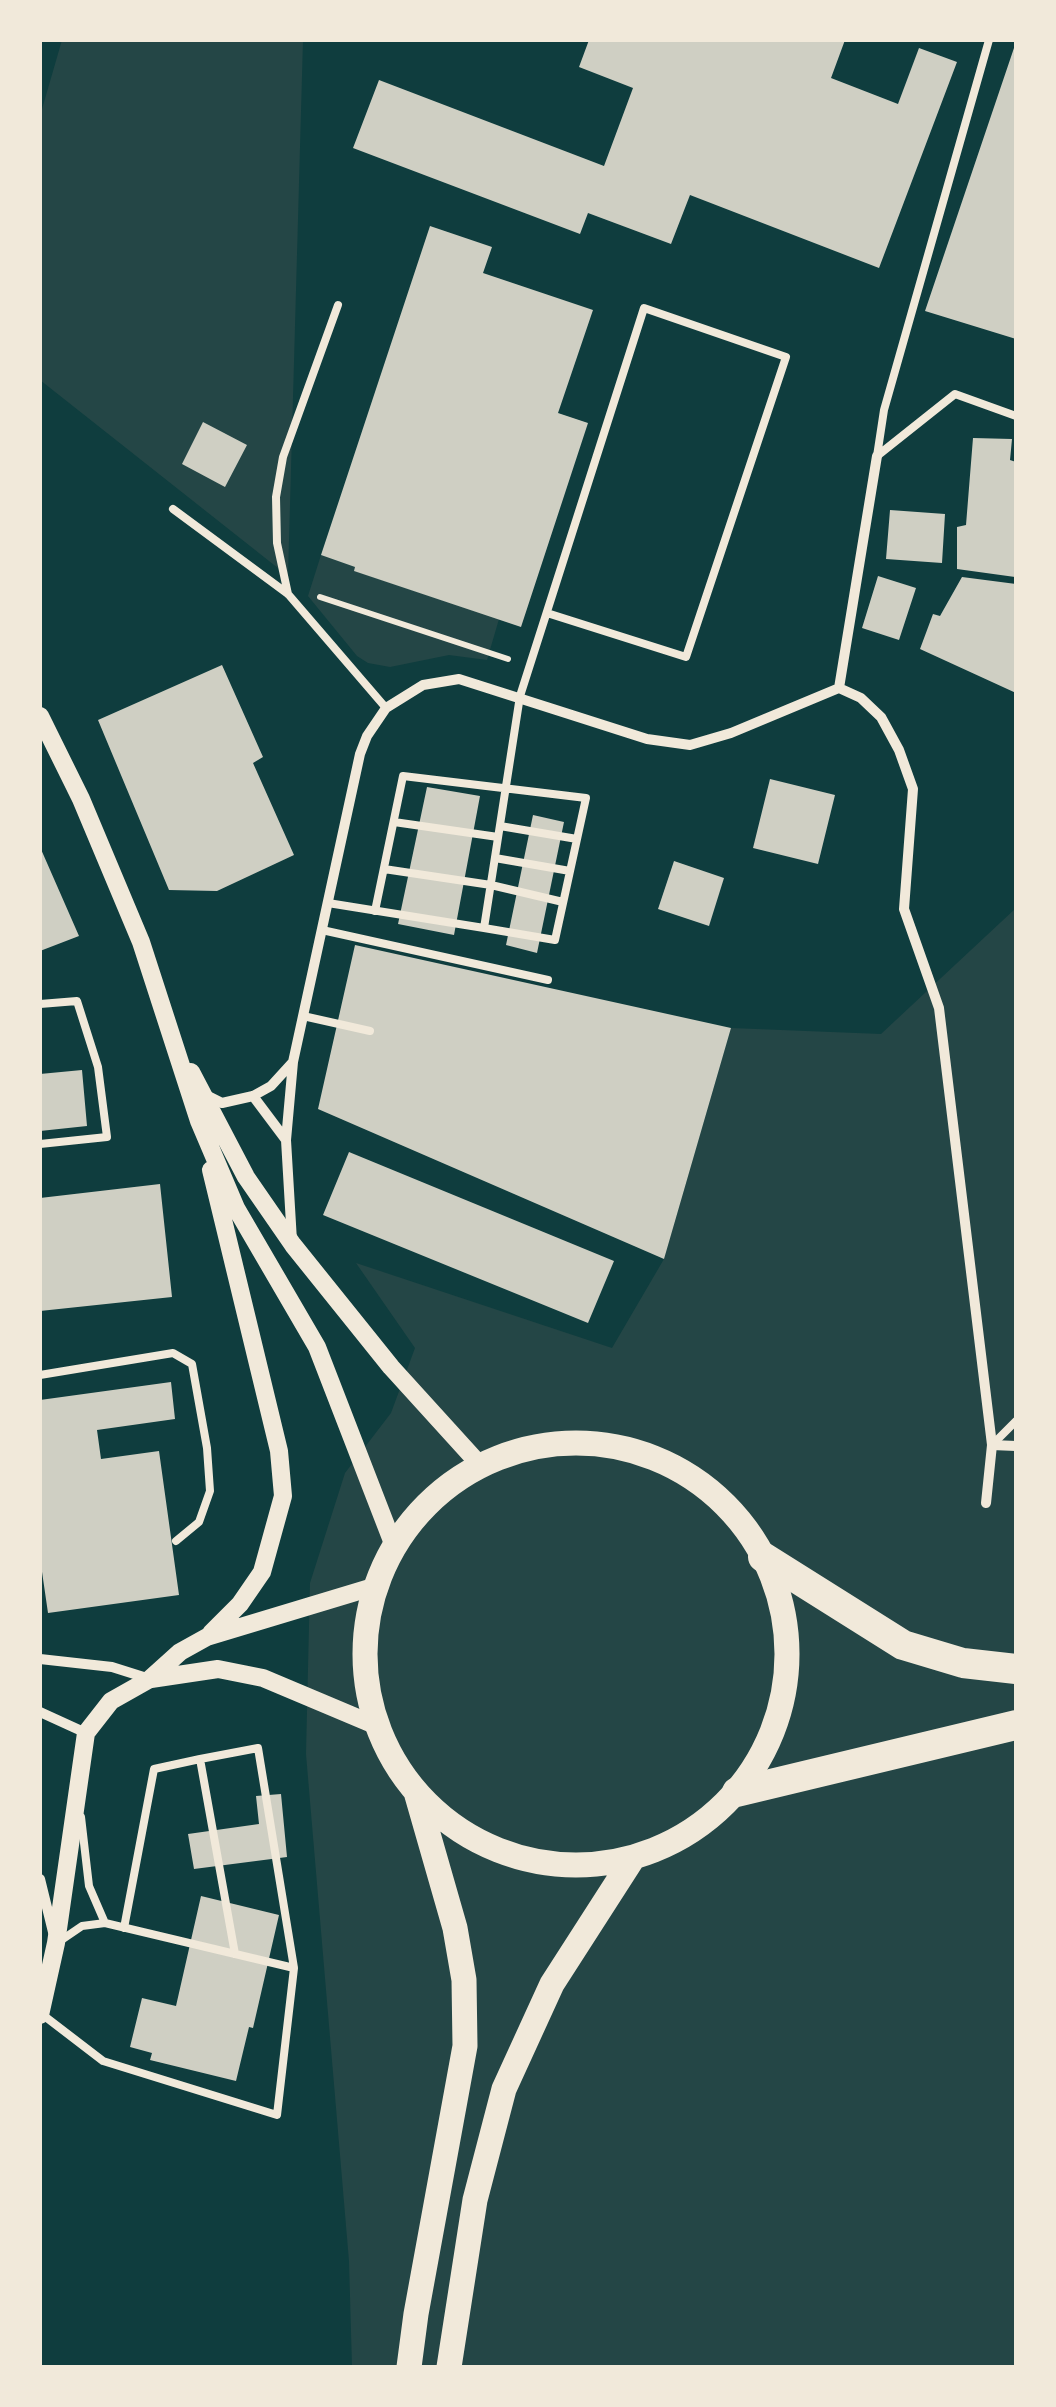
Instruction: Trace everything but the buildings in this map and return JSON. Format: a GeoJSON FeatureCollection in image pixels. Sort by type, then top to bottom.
{"type":"FeatureCollection","features":[{"type":"Feature","properties":{"kind":"highway"},"geometry":{"type":"LineString","coordinates":[[763,1556],[903,1645],[962,1663],[1016,1669]]}},
{"type":"Feature","properties":{"kind":"highway"},"geometry":{"type":"LineString","coordinates":[[737,1792],[1016,1725]]}},
{"type":"Feature","properties":{"kind":"main road"},"geometry":{"type":"LineString","coordinates":[[586,1442],[640,1452],[690,1476],[732,1512],[763,1556],[781,1603],[787,1654],[782,1703],[764,1750],[737,1792],[707,1821],[672,1844],[633,1858],[586,1866],[539,1863],[493,1848],[452,1825],[416,1792],[394,1761],[368,1691],[365,1656],[376,1586],[394,1546],[418,1514],[446,1486],[480,1465],[532,1447],[586,1442]]}},
{"type":"Feature","properties":{"kind":"main road"},"geometry":{"type":"LineString","coordinates":[[410,2367],[464,2046],[464,1980],[455,1928],[416,1792]]}},
{"type":"Feature","properties":{"kind":"main road"},"geometry":{"type":"LineString","coordinates":[[449,2367],[453,2324],[480,2181],[504,2090],[552,1984],[633,1858]]}},
{"type":"Feature","properties":{"kind":"street"},"geometry":{"type":"LineString","coordinates":[[839,688],[877,456]]}},
{"type":"Feature","properties":{"kind":"street"},"geometry":{"type":"LineString","coordinates":[[292,1244],[286,1140],[292,1062],[360,754],[366,736],[386,708],[410,691],[445,680],[473,682],[647,738],[690,745],[730,734],[839,688],[861,698],[881,717],[913,788],[904,909],[939,1008],[992,1445],[986,1503]]}},
{"type":"Feature","properties":{"kind":"street"},"geometry":{"type":"LineString","coordinates":[[40,716],[81,799],[141,942],[174,1042],[199,1121],[279,1451],[284,1496],[262,1572],[240,1604],[207,1637]]}},
{"type":"Feature","properties":{"kind":"street"},"geometry":{"type":"LineString","coordinates":[[174,1042],[246,1177],[292,1244],[390,1366],[480,1465]]}},
{"type":"Feature","properties":{"kind":"street"},"geometry":{"type":"LineString","coordinates":[[204,1094],[222,1103],[253,1096],[271,1086],[292,1062]]}},
{"type":"Feature","properties":{"kind":"street"},"geometry":{"type":"LineString","coordinates":[[253,1096],[286,1140]]}},
{"type":"Feature","properties":{"kind":"street"},"geometry":{"type":"LineString","coordinates":[[199,1121],[236,1208],[317,1347],[394,1546]]}},
{"type":"Feature","properties":{"kind":"street"},"geometry":{"type":"LineString","coordinates":[[992,1445],[1016,1446]]}},
{"type":"Feature","properties":{"kind":"street"},"geometry":{"type":"LineString","coordinates":[[40,2014],[56,1943],[86,1733],[111,1700],[150,1679],[180,1652],[207,1637],[376,1586]]}},
{"type":"Feature","properties":{"kind":"street"},"geometry":{"type":"LineString","coordinates":[[40,1659],[112,1667],[150,1679],[218,1668],[263,1678],[378,1726]]}},
{"type":"Feature","properties":{"kind":"street"},"geometry":{"type":"LineString","coordinates":[[40,1712],[86,1733]]}},
{"type":"Feature","properties":{"kind":"street"},"geometry":{"type":"LineString","coordinates":[[40,1879],[56,1943]]}},
{"type":"Feature","properties":{"kind":"lane"},"geometry":{"type":"LineString","coordinates":[[877,456],[884,410],[989,40]]}},
{"type":"Feature","properties":{"kind":"lane"},"geometry":{"type":"LineString","coordinates":[[287,590],[276,543],[276,497],[282,457],[338,305]]}},
{"type":"Feature","properties":{"kind":"lane"},"geometry":{"type":"LineString","coordinates":[[484,928],[520,696],[644,308],[786,357],[686,657],[547,613]]}},
{"type":"Feature","properties":{"kind":"lane"},"geometry":{"type":"LineString","coordinates":[[877,456],[955,394],[1016,416]]}},
{"type":"Feature","properties":{"kind":"lane"},"geometry":{"type":"LineString","coordinates":[[173,509],[287,590],[386,708]]}},
{"type":"Feature","properties":{"kind":"lane"},"geometry":{"type":"LineString","coordinates":[[328,902],[375,910],[555,940],[586,798],[403,776],[375,910]]}},
{"type":"Feature","properties":{"kind":"lane"},"geometry":{"type":"LineString","coordinates":[[394,822],[577,839]]}},
{"type":"Feature","properties":{"kind":"lane"},"geometry":{"type":"LineString","coordinates":[[495,858],[570,871]]}},
{"type":"Feature","properties":{"kind":"lane"},"geometry":{"type":"LineString","coordinates":[[384,869],[491,885],[564,902]]}},
{"type":"Feature","properties":{"kind":"lane"},"geometry":{"type":"LineString","coordinates":[[322,930],[548,980]]}},
{"type":"Feature","properties":{"kind":"lane"},"geometry":{"type":"LineString","coordinates":[[40,1004],[77,1000],[98,1067],[107,1137],[40,1144]]}},
{"type":"Feature","properties":{"kind":"lane"},"geometry":{"type":"LineString","coordinates":[[303,1016],[370,1031]]}},
{"type":"Feature","properties":{"kind":"lane"},"geometry":{"type":"LineString","coordinates":[[40,1376],[173,1353],[192,1364],[210,1490],[200,1522],[176,1540]]}},
{"type":"Feature","properties":{"kind":"lane"},"geometry":{"type":"LineString","coordinates":[[992,1445],[1016,1421]]}},
{"type":"Feature","properties":{"kind":"lane"},"geometry":{"type":"LineString","coordinates":[[86,1733],[81,1814],[88,1886],[104,1923]]}},
{"type":"Feature","properties":{"kind":"lane"},"geometry":{"type":"LineString","coordinates":[[40,2014],[102,2061],[277,2115],[294,1968],[258,1748],[154,1769],[124,1928]]}},
{"type":"Feature","properties":{"kind":"lane"},"geometry":{"type":"LineString","coordinates":[[200,1759],[236,1954]]}},
{"type":"Feature","properties":{"kind":"lane"},"geometry":{"type":"LineString","coordinates":[[56,1943],[82,1926],[104,1923],[294,1968]]}},
{"type":"Feature","properties":{"kind":"path"},"geometry":{"type":"LineString","coordinates":[[287,590],[530,667]]}},
{"type":"Feature","properties":{"kind":"shaded area"},"geometry":{"type":"Polygon","coordinates":[[[62,40],[303,40],[288,576],[40,380],[40,116],[62,40]]]}},
{"type":"Feature","properties":{"kind":"shaded area"},"geometry":{"type":"Polygon","coordinates":[[[321,555],[355,567],[355,571],[499,619],[487,660],[449,655],[390,667],[368,663],[357,656],[308,596],[321,555]]]}},
{"type":"Feature","properties":{"kind":"shaded area"},"geometry":{"type":"Polygon","coordinates":[[[1016,908],[1016,2367],[352,2367],[349,2261],[306,1754],[310,1583],[345,1473],[391,1413],[415,1348],[356,1263],[612,1348],[664,1259],[731,1028],[881,1034],[1016,908]]]}}]}
